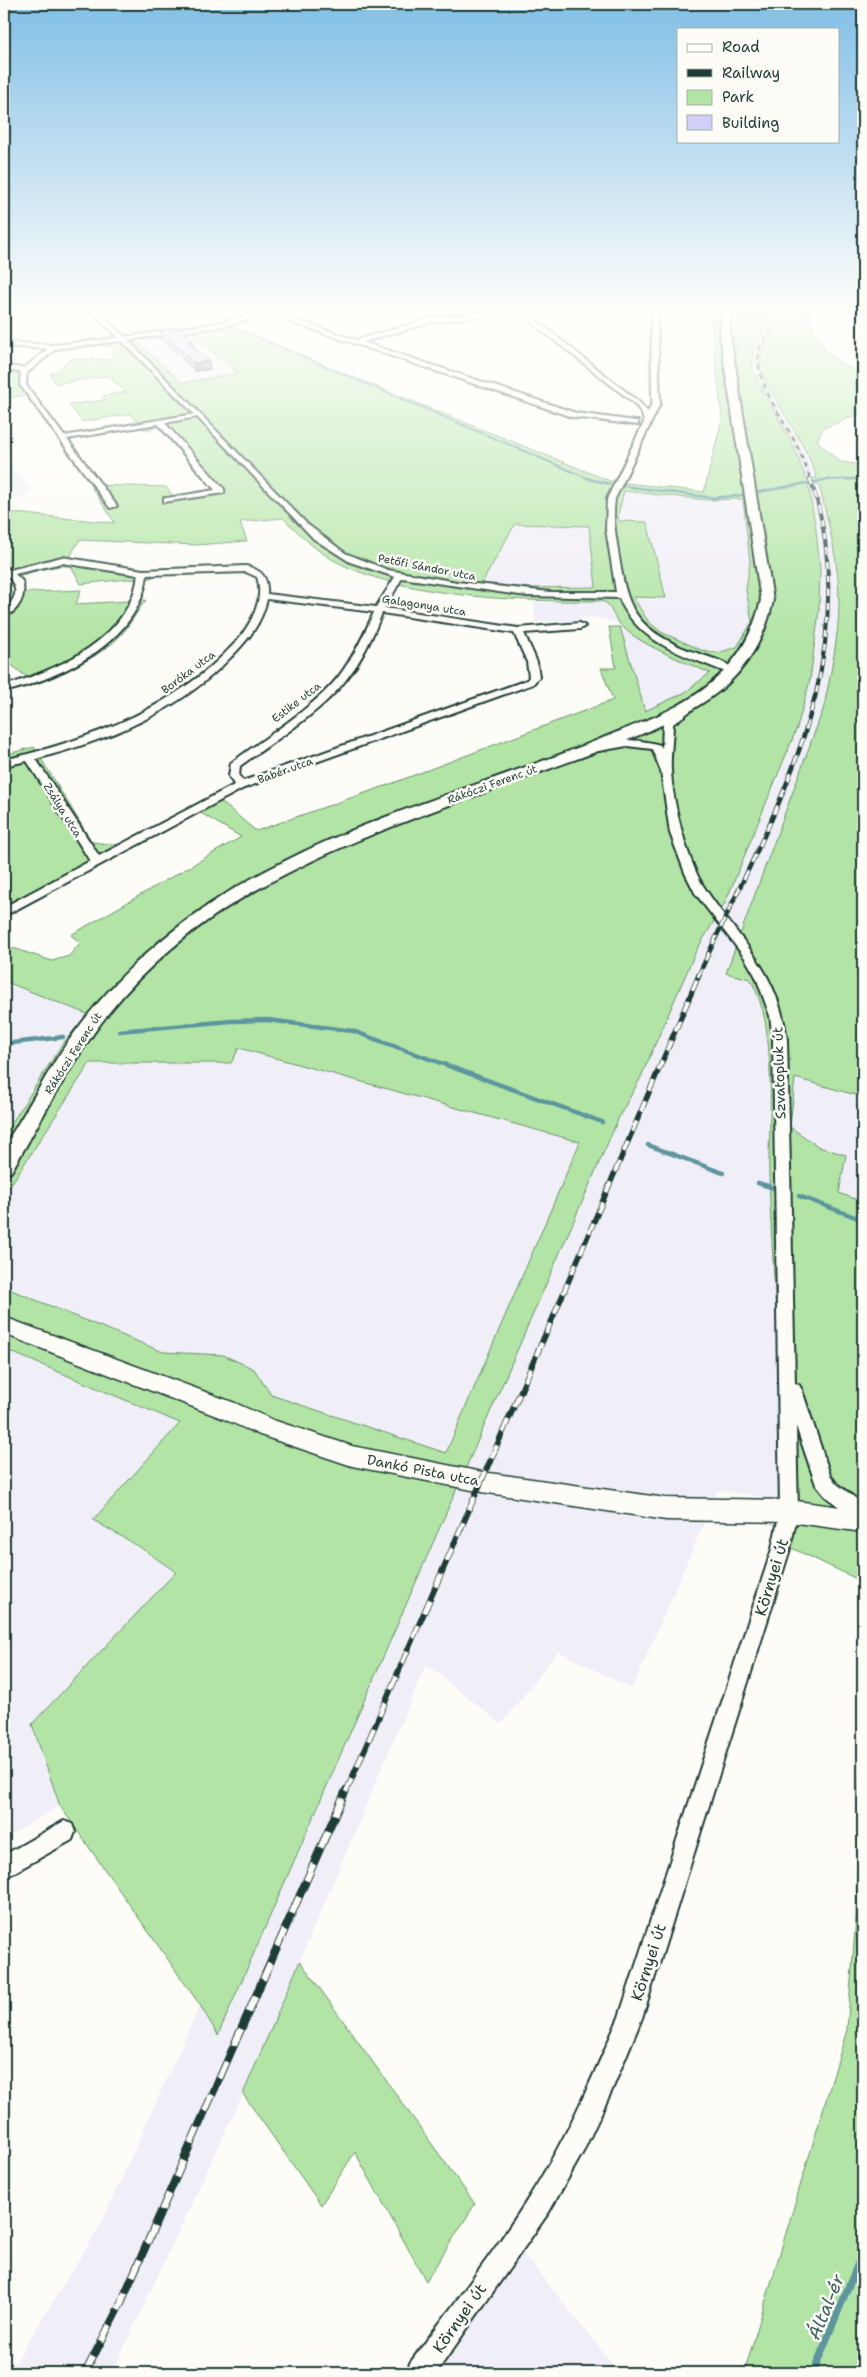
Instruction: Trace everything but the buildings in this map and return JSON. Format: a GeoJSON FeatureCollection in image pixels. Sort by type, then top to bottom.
{"type":"FeatureCollection","features":[{"type":"Feature","properties":{"kind":"main road","name":"Rákóczi Ferenc út"},"geometry":{"type":"LineString","coordinates":[[4,1166],[66,1061],[101,1009],[136,971],[197,920],[251,884],[321,850],[547,763],[643,729],[702,697],[731,671],[755,639],[767,600],[739,420]]}},
{"type":"Feature","properties":{"kind":"street"},"geometry":{"type":"LineString","coordinates":[[49,420],[113,506]]}},
{"type":"Feature","properties":{"kind":"street"},"geometry":{"type":"LineString","coordinates":[[63,438],[172,420]]}},
{"type":"Feature","properties":{"kind":"street","name":"Petőfi Sándor utca"},"geometry":{"type":"LineString","coordinates":[[204,420],[289,509],[327,544],[358,563],[400,576],[513,593],[546,596],[621,594]]}},
{"type":"Feature","properties":{"kind":"street"},"geometry":{"type":"LineString","coordinates":[[612,420],[635,423]]}},
{"type":"Feature","properties":{"kind":"street"},"geometry":{"type":"LineString","coordinates":[[647,421],[611,499],[609,509],[609,523],[621,594],[633,618],[654,638],[678,650],[731,671]]}},
{"type":"Feature","properties":{"kind":"street"},"geometry":{"type":"LineString","coordinates":[[160,422],[221,491],[167,500]]}},
{"type":"Feature","properties":{"kind":"street"},"geometry":{"type":"LineString","coordinates":[[7,571],[44,562],[62,560],[143,574],[253,570],[260,574],[264,596]]}},
{"type":"Feature","properties":{"kind":"street"},"geometry":{"type":"LineString","coordinates":[[4,614],[14,605],[20,592],[18,581],[7,571]]}},
{"type":"Feature","properties":{"kind":"street"},"geometry":{"type":"LineString","coordinates":[[4,689],[54,671],[80,658],[104,642],[121,625],[134,607],[139,597],[143,574]]}},
{"type":"Feature","properties":{"kind":"street","name":"Estike utca"},"geometry":{"type":"LineString","coordinates":[[240,786],[234,776],[235,765],[310,710],[330,692],[363,648],[379,610],[400,576]]}},
{"type":"Feature","properties":{"kind":"street","name":"Galagonya utca"},"geometry":{"type":"LineString","coordinates":[[264,596],[379,610],[518,631],[580,626]]}},
{"type":"Feature","properties":{"kind":"street","name":"Boróka utca"},"geometry":{"type":"LineString","coordinates":[[4,763],[30,757],[132,722],[186,691],[220,665],[243,640],[251,628],[264,596]]}},
{"type":"Feature","properties":{"kind":"street","name":"Babér utca"},"geometry":{"type":"LineString","coordinates":[[4,912],[97,863],[203,803],[240,786],[530,682],[534,677],[534,669],[518,631]]}},
{"type":"Feature","properties":{"kind":"street","name":"Szvatopluk út"},"geometry":{"type":"LineString","coordinates":[[666,771],[668,723],[702,697]]}},
{"type":"Feature","properties":{"kind":"street"},"geometry":{"type":"LineString","coordinates":[[643,729],[663,742],[668,753]]}},
{"type":"Feature","properties":{"kind":"street","name":"Szvatopluk út"},"geometry":{"type":"LineString","coordinates":[[643,729],[656,747],[666,771],[676,834],[695,882],[699,890],[750,956],[762,977],[777,1016],[780,1038],[788,1375],[789,1511]]}},
{"type":"Feature","properties":{"kind":"street"},"geometry":{"type":"LineString","coordinates":[[547,763],[612,745],[630,742],[642,742],[656,747]]}},
{"type":"Feature","properties":{"kind":"street","name":"Zsálya utca"},"geometry":{"type":"LineString","coordinates":[[30,757],[97,863]]}},
{"type":"Feature","properties":{"kind":"street","name":"Dankó Pista utca"},"geometry":{"type":"LineString","coordinates":[[4,1325],[227,1410],[268,1428],[352,1456],[491,1483],[666,1509],[789,1511],[863,1521]]}},
{"type":"Feature","properties":{"kind":"street","name":"Szvatopluk út"},"geometry":{"type":"LineString","coordinates":[[788,1375],[822,1479],[831,1490],[863,1515]]}},
{"type":"Feature","properties":{"kind":"street","name":"Környei út"},"geometry":{"type":"LineString","coordinates":[[420,2373],[526,2223],[574,2144],[600,2090],[630,2018],[781,1549],[789,1511]]}},
{"type":"Feature","properties":{"kind":"street"},"geometry":{"type":"LineString","coordinates":[[4,1867],[64,1832]]}},
{"type":"Feature","properties":{"kind":"shaded area"},"geometry":{"type":"Polygon","coordinates":[[[779,420],[788,420],[812,463],[817,478],[806,480],[793,445],[779,420]]]}},
{"type":"Feature","properties":{"kind":"shaded area"},"geometry":{"type":"Polygon","coordinates":[[[4,453],[30,490],[21,497],[4,500],[4,453]]]}},
{"type":"Feature","properties":{"kind":"shaded area"},"geometry":{"type":"Polygon","coordinates":[[[807,484],[819,484],[832,534],[839,600],[832,668],[824,707],[726,973],[750,978],[758,992],[768,1043],[769,1177],[788,1502],[718,1490],[632,1689],[558,1651],[501,1724],[426,1664],[243,2094],[112,2373],[9,2373],[101,2224],[200,2005],[218,2035],[620,1115],[640,1079],[696,951],[725,903],[797,728],[810,680],[816,648],[820,568],[816,530],[807,484]]]}},
{"type":"Feature","properties":{"kind":"shaded area"},"geometry":{"type":"Polygon","coordinates":[[[624,491],[706,500],[744,499],[750,562],[746,590],[752,622],[737,647],[718,653],[701,650],[661,632],[648,621],[633,597],[666,597],[647,522],[619,521],[618,514],[624,491]]]}},
{"type":"Feature","properties":{"kind":"shaded area"},"geometry":{"type":"Polygon","coordinates":[[[515,524],[589,526],[596,587],[529,588],[482,583],[515,524]]]}},
{"type":"Feature","properties":{"kind":"shaded area"},"geometry":{"type":"Polygon","coordinates":[[[600,601],[607,603],[619,623],[592,617],[576,621],[535,622],[535,602],[600,601]]]}},
{"type":"Feature","properties":{"kind":"shaded area"},"geometry":{"type":"Polygon","coordinates":[[[620,627],[623,627],[649,644],[710,673],[684,693],[644,712],[620,627]]]}},
{"type":"Feature","properties":{"kind":"shaded area"},"geometry":{"type":"Polygon","coordinates":[[[4,981],[87,1013],[61,1046],[4,1135],[4,981]]]}},
{"type":"Feature","properties":{"kind":"shaded area"},"geometry":{"type":"Polygon","coordinates":[[[238,1048],[580,1142],[447,1453],[271,1395],[254,1369],[163,1352],[4,1287],[4,1195],[90,1063],[231,1063],[238,1048]]]}},
{"type":"Feature","properties":{"kind":"shaded area"},"geometry":{"type":"Polygon","coordinates":[[[794,1077],[863,1097],[863,1202],[839,1193],[846,1155],[819,1147],[790,1127],[794,1077]]]}},
{"type":"Feature","properties":{"kind":"shaded area"},"geometry":{"type":"Polygon","coordinates":[[[4,1349],[180,1423],[93,1520],[176,1572],[32,1724],[60,1806],[4,1839],[4,1349]]]}},
{"type":"Feature","properties":{"kind":"shaded area"},"geometry":{"type":"Polygon","coordinates":[[[523,2253],[620,2373],[435,2373],[523,2253]]]}},
{"type":"Feature","properties":{"kind":"green space"},"geometry":{"type":"Polygon","coordinates":[[[136,420],[459,420],[610,481],[704,492],[722,420],[779,420],[793,445],[806,479],[817,478],[788,420],[845,420],[823,428],[817,441],[840,462],[863,465],[863,1097],[795,1078],[790,1127],[819,1147],[846,1155],[839,1193],[863,1202],[863,1582],[775,1540],[788,1501],[769,1176],[770,1074],[768,1047],[765,1021],[759,998],[750,979],[726,973],[824,707],[834,654],[839,601],[835,556],[819,484],[808,484],[820,568],[819,611],[810,680],[797,728],[725,903],[696,951],[640,1079],[620,1115],[218,2035],[200,2005],[60,1806],[32,1724],[176,1572],[138,1546],[93,1520],[180,1423],[4,1349],[4,1287],[163,1352],[223,1355],[254,1369],[271,1395],[446,1453],[580,1142],[239,1048],[231,1063],[90,1063],[4,1195],[4,1135],[61,1046],[87,1014],[4,981],[4,945],[52,961],[69,956],[80,943],[71,935],[241,837],[199,812],[219,800],[256,831],[388,785],[613,700],[601,668],[616,668],[609,627],[620,627],[645,711],[684,693],[710,673],[636,638],[619,623],[607,603],[600,601],[494,598],[455,594],[416,588],[379,579],[347,567],[319,551],[283,518],[240,522],[247,541],[197,545],[79,540],[70,557],[144,570],[155,570],[153,577],[146,580],[128,579],[81,584],[71,566],[63,566],[47,568],[9,580],[4,576],[4,512],[115,523],[90,485],[166,487],[174,497],[212,489],[158,427],[145,430],[136,420]],[[624,491],[618,514],[619,521],[647,522],[666,598],[633,597],[648,621],[661,632],[701,650],[718,653],[737,647],[752,622],[746,590],[750,562],[743,499],[706,500],[624,491]],[[515,524],[482,583],[529,588],[596,587],[589,526],[515,524]]]}},
{"type":"Feature","properties":{"kind":"green space"},"geometry":{"type":"Polygon","coordinates":[[[81,590],[76,604],[146,600],[126,629],[107,648],[84,662],[34,683],[4,659],[4,604],[13,593],[81,590]]]}},
{"type":"Feature","properties":{"kind":"green space"},"geometry":{"type":"Polygon","coordinates":[[[34,747],[92,842],[134,847],[4,918],[4,755],[34,747]]]}},
{"type":"Feature","properties":{"kind":"green space"},"geometry":{"type":"Polygon","coordinates":[[[863,1627],[863,2373],[744,2373],[847,2030],[856,1918],[863,1627]]]}},
{"type":"Feature","properties":{"kind":"green space"},"geometry":{"type":"Polygon","coordinates":[[[300,1961],[475,2204],[426,2281],[355,2152],[321,2205],[243,2094],[300,1961]]]}},
{"type":"Feature","properties":{"kind":"waterway"},"geometry":{"type":"LineString","coordinates":[[451,420],[591,479]]}},
{"type":"Feature","properties":{"kind":"waterway"},"geometry":{"type":"LineString","coordinates":[[591,479],[614,485]]}},
{"type":"Feature","properties":{"kind":"waterway"},"geometry":{"type":"LineString","coordinates":[[824,480],[829,479]]}},
{"type":"Feature","properties":{"kind":"waterway"},"geometry":{"type":"LineString","coordinates":[[824,480],[863,479],[848,479]]}},
{"type":"Feature","properties":{"kind":"waterway"},"geometry":{"type":"LineString","coordinates":[[759,492],[824,480]]}},
{"type":"Feature","properties":{"kind":"waterway"},"geometry":{"type":"LineString","coordinates":[[624,486],[714,498],[743,495]]}},
{"type":"Feature","properties":{"kind":"waterway"},"geometry":{"type":"LineString","coordinates":[[119,1031],[231,1021],[268,1020],[353,1031],[602,1122]]}},
{"type":"Feature","properties":{"kind":"waterway"},"geometry":{"type":"LineString","coordinates":[[4,1044],[63,1037]]}},
{"type":"Feature","properties":{"kind":"waterway"},"geometry":{"type":"LineString","coordinates":[[648,1145],[723,1173]]}},
{"type":"Feature","properties":{"kind":"waterway"},"geometry":{"type":"LineString","coordinates":[[758,1183],[777,1189]]}},
{"type":"Feature","properties":{"kind":"waterway"},"geometry":{"type":"LineString","coordinates":[[799,1196],[863,1220]]}},
{"type":"Feature","properties":{"kind":"waterway","name":"Által-ér"},"geometry":{"type":"LineString","coordinates":[[813,2373],[863,2251]]}},
{"type":"Feature","properties":{"kind":"railway"},"geometry":{"type":"LineString","coordinates":[[782,420],[798,448],[811,480]]}},
{"type":"Feature","properties":{"kind":"railway"},"geometry":{"type":"LineString","coordinates":[[810,479],[824,532],[828,587],[825,643],[815,698]]}},
{"type":"Feature","properties":{"kind":"railway"},"geometry":{"type":"LineString","coordinates":[[698,977],[778,804],[805,733],[815,696]]}},
{"type":"Feature","properties":{"kind":"railway"},"geometry":{"type":"LineString","coordinates":[[546,1334],[699,975]]}},
{"type":"Feature","properties":{"kind":"railway"},"geometry":{"type":"LineString","coordinates":[[346,1792],[546,1333]]}},
{"type":"Feature","properties":{"kind":"railway"},"geometry":{"type":"LineString","coordinates":[[85,2373],[120,2305],[346,1790]]}}]}
